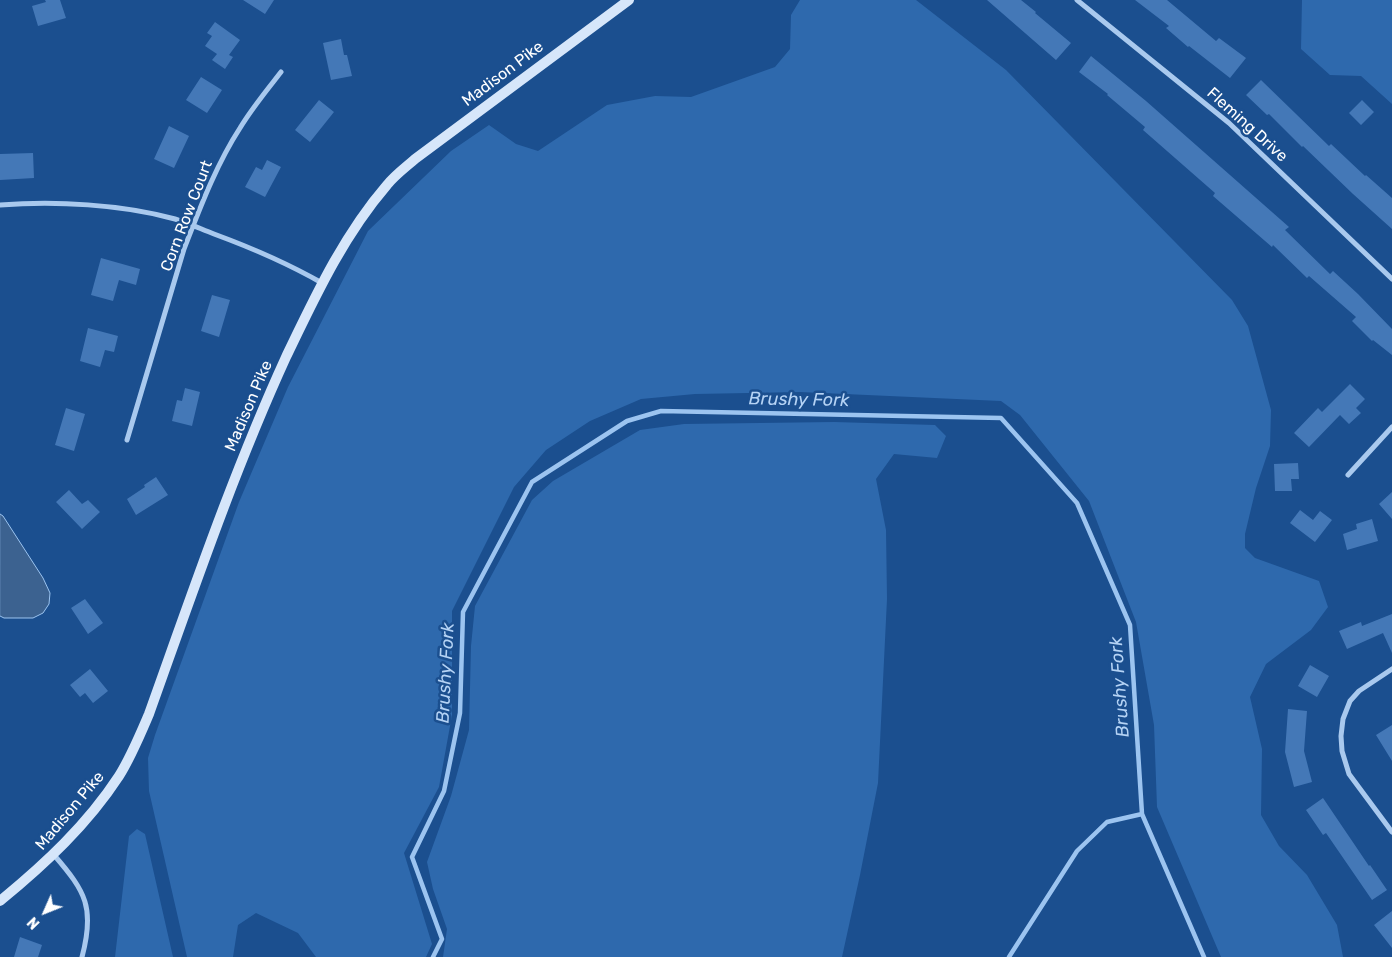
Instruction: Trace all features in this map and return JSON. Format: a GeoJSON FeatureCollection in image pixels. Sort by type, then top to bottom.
{"type":"FeatureCollection","features":[{"type":"Feature","properties":{"kind":"street","name":"Madison Pike"},"geometry":{"type":"LineString","coordinates":[[0,900],[54,855],[101,802],[132,751],[149,714],[252,434],[322,283],[345,242],[388,183],[415,159],[628,0]]}},
{"type":"Feature","properties":{"kind":"street","name":"Fleming Drive"},"geometry":{"type":"LineString","coordinates":[[1077,0],[1229,123],[1392,279]]}},
{"type":"Feature","properties":{"kind":"street","name":"Corn Row Court"},"geometry":{"type":"LineString","coordinates":[[127,440],[184,249],[193,226],[228,148],[240,126],[280,72]]}},
{"type":"Feature","properties":{"kind":"street"},"geometry":{"type":"LineString","coordinates":[[0,205],[75,204],[106,207],[175,219],[289,264],[322,283]]}},
{"type":"Feature","properties":{"kind":"street"},"geometry":{"type":"LineString","coordinates":[[1348,475],[1392,427]]}},
{"type":"Feature","properties":{"kind":"street"},"geometry":{"type":"LineString","coordinates":[[1392,669],[1359,691],[1350,702],[1343,719],[1341,736],[1342,751],[1349,774],[1392,832]]}},
{"type":"Feature","properties":{"kind":"street"},"geometry":{"type":"LineString","coordinates":[[54,855],[79,886],[86,901],[88,916],[87,932],[82,957]]}},
{"type":"Feature","properties":{"kind":"shaded area"},"geometry":{"type":"Polygon","coordinates":[[[800,0],[916,0],[1006,70],[1232,300],[1248,326],[1271,410],[1270,446],[1256,488],[1245,534],[1245,548],[1255,558],[1319,581],[1328,607],[1311,630],[1266,664],[1250,697],[1262,749],[1261,815],[1279,846],[1307,875],[1337,925],[1343,957],[1221,957],[1157,807],[1154,725],[1136,622],[1089,501],[1020,415],[1001,401],[800,392],[695,394],[641,399],[590,421],[546,450],[514,487],[452,611],[452,715],[439,787],[404,853],[432,944],[426,957],[316,957],[298,933],[256,913],[238,925],[233,957],[187,957],[149,791],[148,758],[239,502],[288,387],[368,231],[451,151],[489,125],[516,144],[538,151],[607,105],[655,96],[691,97],[775,67],[790,49],[791,15],[800,0]]]}},
{"type":"Feature","properties":{"kind":"shaded area"},"geometry":{"type":"Polygon","coordinates":[[[1302,0],[1392,0],[1392,104],[1361,76],[1330,75],[1301,49],[1302,0]]]}},
{"type":"Feature","properties":{"kind":"shaded area"},"geometry":{"type":"Polygon","coordinates":[[[834,422],[935,425],[946,436],[937,458],[894,454],[876,479],[886,530],[887,599],[878,783],[842,957],[443,957],[447,929],[433,889],[427,862],[451,796],[469,730],[471,646],[475,606],[532,500],[553,481],[640,430],[684,424],[834,422]]]}},
{"type":"Feature","properties":{"kind":"shaded area"},"geometry":{"type":"Polygon","coordinates":[[[0,514],[43,578],[50,593],[49,604],[43,613],[33,618],[4,618],[0,616],[0,514]]]}},
{"type":"Feature","properties":{"kind":"shaded area"},"geometry":{"type":"Polygon","coordinates":[[[137,829],[145,834],[173,957],[115,957],[129,836],[137,829]]]}},
{"type":"Feature","properties":{"kind":"building"},"geometry":{"type":"Polygon","coordinates":[[[45,0],[60,0],[66,18],[38,26],[32,6],[46,2],[45,0]]]}},
{"type":"Feature","properties":{"kind":"building"},"geometry":{"type":"Polygon","coordinates":[[[243,0],[274,0],[265,14],[243,0]]]}},
{"type":"Feature","properties":{"kind":"building"},"geometry":{"type":"Polygon","coordinates":[[[987,0],[1021,0],[1071,43],[1056,60],[987,0]]]}},
{"type":"Feature","properties":{"kind":"building"},"geometry":{"type":"Polygon","coordinates":[[[1135,0],[1167,0],[1216,41],[1219,38],[1246,58],[1230,78],[1188,47],[1166,28],[1169,26],[1135,0]]]}},
{"type":"Feature","properties":{"kind":"building"},"geometry":{"type":"Polygon","coordinates":[[[215,22],[240,40],[229,55],[233,57],[225,69],[212,60],[217,54],[205,46],[212,36],[207,33],[215,22]]]}},
{"type":"Feature","properties":{"kind":"building"},"geometry":{"type":"Polygon","coordinates":[[[341,39],[344,55],[347,55],[352,76],[331,80],[323,43],[341,39]]]}},
{"type":"Feature","properties":{"kind":"building"},"geometry":{"type":"Polygon","coordinates":[[[1091,56],[1146,101],[1289,227],[1285,230],[1330,274],[1333,271],[1358,294],[1392,329],[1392,355],[1372,341],[1352,321],[1356,317],[1309,276],[1307,278],[1273,245],[1272,247],[1213,196],[1215,193],[1143,130],[1145,127],[1108,94],[1079,72],[1091,56]]]}},
{"type":"Feature","properties":{"kind":"building"},"geometry":{"type":"Polygon","coordinates":[[[201,77],[222,90],[207,113],[186,100],[201,77]]]}},
{"type":"Feature","properties":{"kind":"building"},"geometry":{"type":"Polygon","coordinates":[[[1261,80],[1329,146],[1331,144],[1392,198],[1392,229],[1302,147],[1269,114],[1267,115],[1246,95],[1261,80]]]}},
{"type":"Feature","properties":{"kind":"building"},"geometry":{"type":"Polygon","coordinates":[[[319,100],[334,112],[310,142],[295,130],[319,100]]]}},
{"type":"Feature","properties":{"kind":"building"},"geometry":{"type":"Polygon","coordinates":[[[1362,100],[1374,112],[1361,125],[1349,113],[1362,100]]]}},
{"type":"Feature","properties":{"kind":"building"},"geometry":{"type":"Polygon","coordinates":[[[169,126],[189,136],[174,168],[154,159],[169,126]]]}},
{"type":"Feature","properties":{"kind":"building"},"geometry":{"type":"Polygon","coordinates":[[[33,153],[34,178],[0,180],[0,154],[33,153]]]}},
{"type":"Feature","properties":{"kind":"building"},"geometry":{"type":"Polygon","coordinates":[[[267,160],[281,167],[265,197],[245,187],[256,167],[262,170],[267,160]]]}},
{"type":"Feature","properties":{"kind":"building"},"geometry":{"type":"Polygon","coordinates":[[[101,258],[140,269],[136,285],[119,280],[113,301],[91,295],[101,258]]]}},
{"type":"Feature","properties":{"kind":"building"},"geometry":{"type":"Polygon","coordinates":[[[212,295],[230,300],[219,337],[201,331],[212,295]]]}},
{"type":"Feature","properties":{"kind":"building"},"geometry":{"type":"Polygon","coordinates":[[[88,328],[118,336],[114,352],[105,350],[100,367],[80,361],[88,328]]]}},
{"type":"Feature","properties":{"kind":"building"},"geometry":{"type":"Polygon","coordinates":[[[1350,384],[1365,399],[1356,408],[1361,413],[1349,424],[1340,415],[1309,447],[1294,433],[1318,408],[1322,412],[1350,384]]]}},
{"type":"Feature","properties":{"kind":"building"},"geometry":{"type":"Polygon","coordinates":[[[185,388],[200,392],[192,426],[172,421],[177,400],[182,401],[185,388]]]}},
{"type":"Feature","properties":{"kind":"building"},"geometry":{"type":"Polygon","coordinates":[[[66,408],[85,414],[74,451],[55,445],[66,408]]]}},
{"type":"Feature","properties":{"kind":"building"},"geometry":{"type":"Polygon","coordinates":[[[1298,463],[1299,479],[1291,479],[1292,491],[1275,491],[1274,464],[1298,463]]]}},
{"type":"Feature","properties":{"kind":"building"},"geometry":{"type":"Polygon","coordinates":[[[156,477],[168,495],[136,515],[127,499],[156,477]]]}},
{"type":"Feature","properties":{"kind":"building"},"geometry":{"type":"Polygon","coordinates":[[[69,490],[82,504],[88,500],[100,512],[82,529],[56,502],[69,490]]]}},
{"type":"Feature","properties":{"kind":"building"},"geometry":{"type":"Polygon","coordinates":[[[1392,492],[1392,519],[1379,504],[1392,492]]]}},
{"type":"Feature","properties":{"kind":"building"},"geometry":{"type":"Polygon","coordinates":[[[1300,510],[1313,520],[1320,511],[1332,520],[1315,542],[1290,523],[1300,510]]]}},
{"type":"Feature","properties":{"kind":"building"},"geometry":{"type":"Polygon","coordinates":[[[1372,519],[1378,541],[1347,550],[1343,534],[1357,529],[1356,524],[1372,519]]]}},
{"type":"Feature","properties":{"kind":"building"},"geometry":{"type":"Polygon","coordinates":[[[85,599],[103,623],[88,634],[71,608],[85,599]]]}},
{"type":"Feature","properties":{"kind":"building"},"geometry":{"type":"Polygon","coordinates":[[[1392,614],[1392,653],[1383,633],[1347,649],[1339,631],[1361,622],[1362,626],[1392,614]]]}},
{"type":"Feature","properties":{"kind":"building"},"geometry":{"type":"Polygon","coordinates":[[[1310,665],[1329,676],[1317,697],[1298,686],[1310,665]]]}},
{"type":"Feature","properties":{"kind":"building"},"geometry":{"type":"Polygon","coordinates":[[[90,669],[108,691],[93,703],[85,693],[80,697],[70,685],[90,669]]]}},
{"type":"Feature","properties":{"kind":"building"},"geometry":{"type":"Polygon","coordinates":[[[1288,709],[1307,711],[1304,751],[1312,782],[1294,787],[1285,752],[1288,709]]]}},
{"type":"Feature","properties":{"kind":"building"},"geometry":{"type":"Polygon","coordinates":[[[1392,725],[1392,761],[1376,735],[1392,725]]]}},
{"type":"Feature","properties":{"kind":"building"},"geometry":{"type":"Polygon","coordinates":[[[1323,798],[1387,890],[1372,900],[1326,833],[1323,835],[1306,810],[1323,798]]]}},
{"type":"Feature","properties":{"kind":"building"},"geometry":{"type":"Polygon","coordinates":[[[1392,911],[1392,948],[1374,925],[1392,911]]]}},
{"type":"Feature","properties":{"kind":"building"},"geometry":{"type":"Polygon","coordinates":[[[20,937],[42,945],[38,957],[14,957],[20,937]]]}},
{"type":"Feature","properties":{"kind":"waterway","name":"Brushy Fork"},"geometry":{"type":"LineString","coordinates":[[433,957],[442,939],[412,857],[444,791],[460,713],[463,612],[532,482],[627,421],[661,411],[1001,418],[1077,503],[1130,625],[1142,814],[1204,957]]}},
{"type":"Feature","properties":{"kind":"waterway"},"geometry":{"type":"LineString","coordinates":[[1009,957],[1077,851],[1107,822],[1142,814]]}}]}
